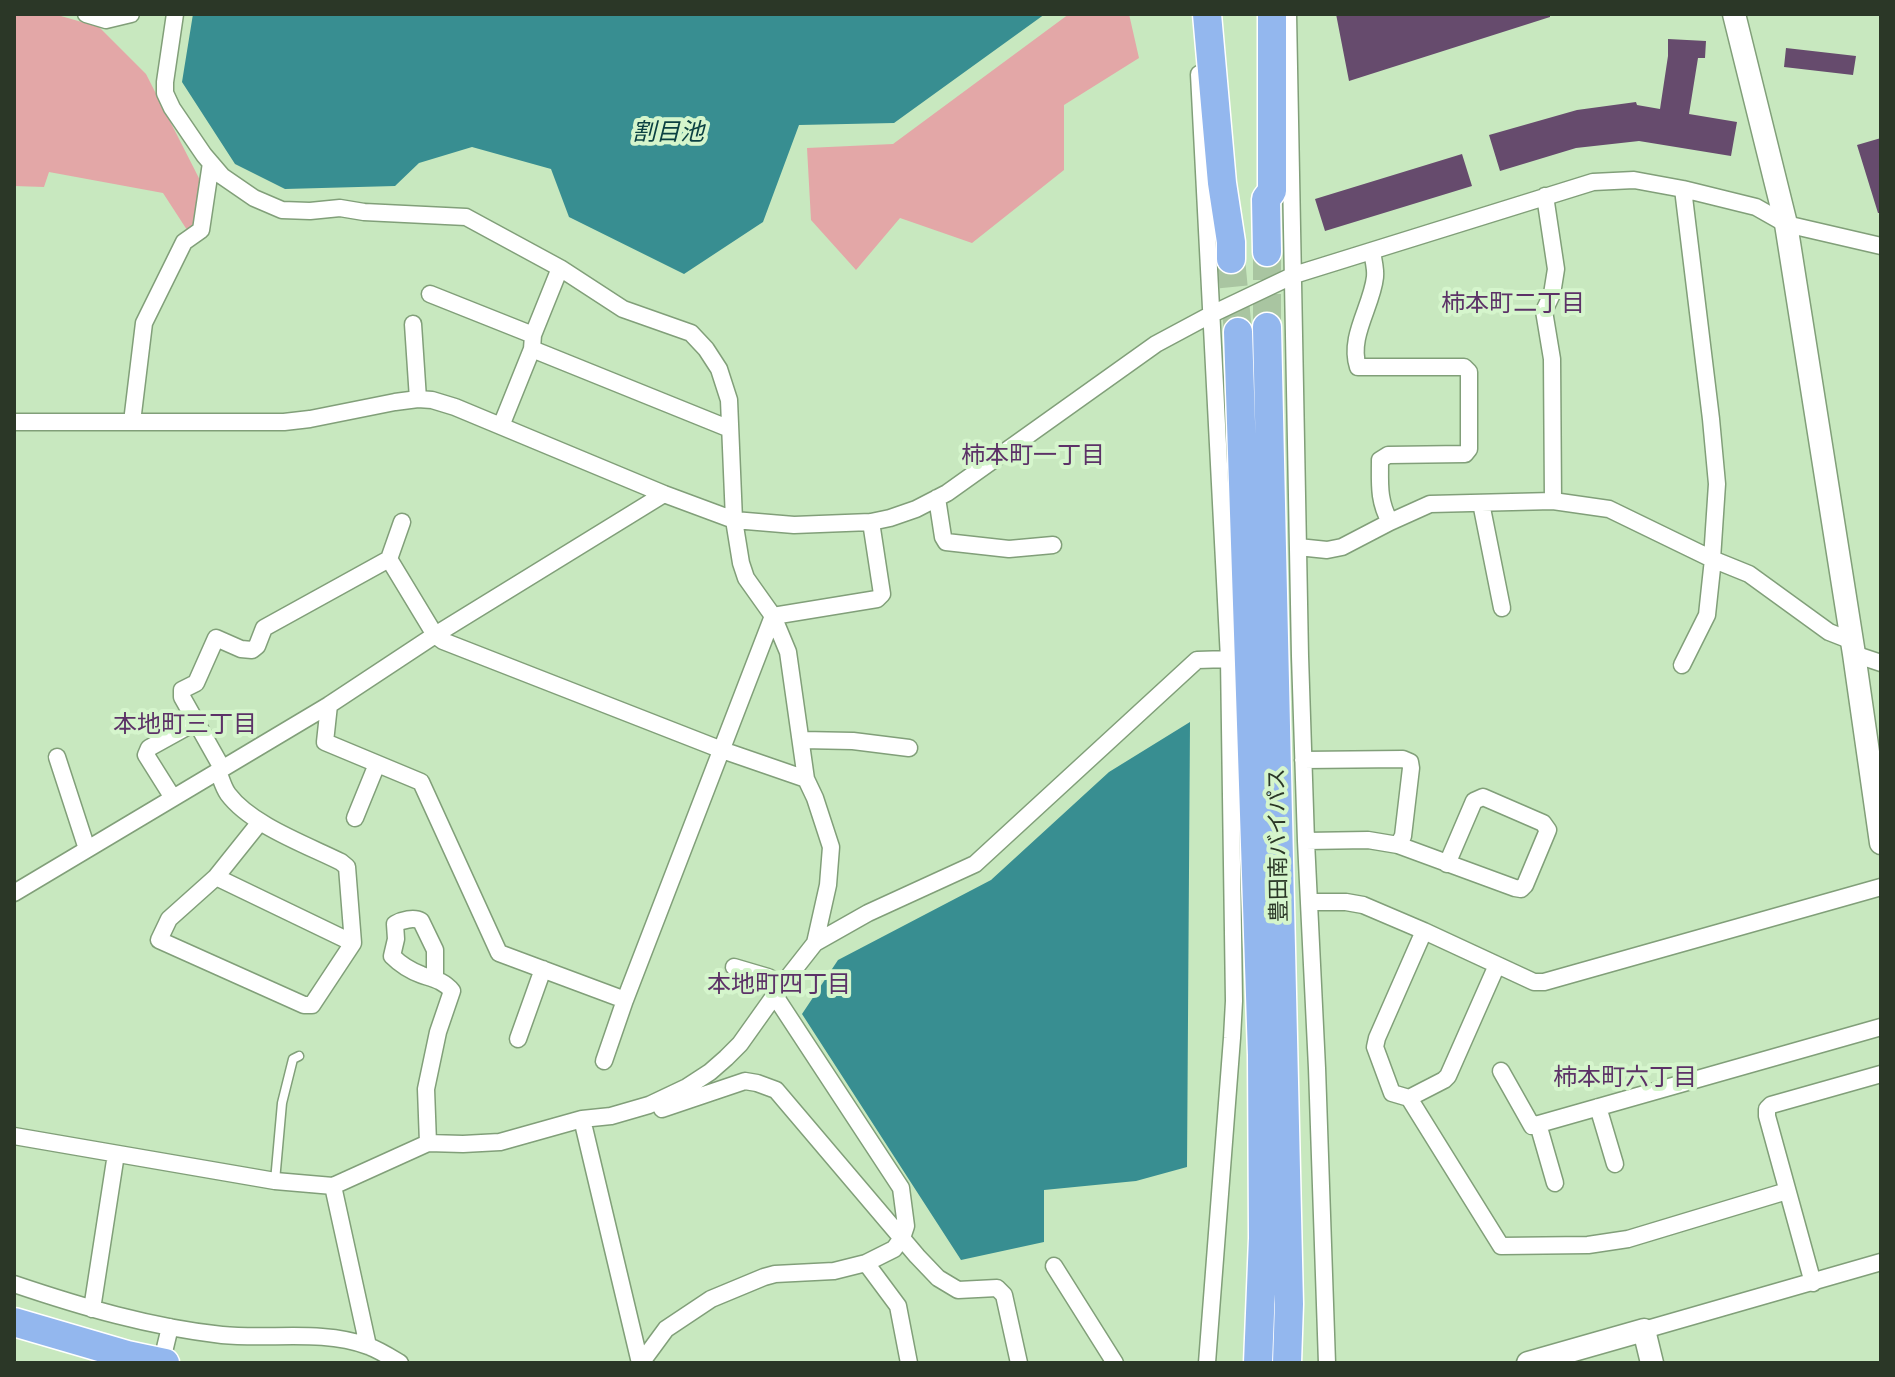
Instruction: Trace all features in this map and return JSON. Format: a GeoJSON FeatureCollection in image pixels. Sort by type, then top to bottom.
{"type":"FeatureCollection","features":[{"type":"Feature","properties":{"kind":"highway"},"geometry":{"type":"LineString","coordinates":[[1207,14],[1231,250]]}},
{"type":"Feature","properties":{"kind":"highway"},"geometry":{"type":"LineString","coordinates":[[1267,252],[1266,199],[1272,191],[1272,14]]}},
{"type":"Feature","properties":{"kind":"highway","name":"豊田南バイパス"},"geometry":{"type":"LineString","coordinates":[[1267,327],[1289,1304],[1287,1363]]}},
{"type":"Feature","properties":{"kind":"highway","name":"豊田南バイパス"},"geometry":{"type":"LineString","coordinates":[[1238,332],[1262,1040],[1263,1238],[1258,1363]]}},
{"type":"Feature","properties":{"kind":"highway"},"geometry":{"type":"LineString","coordinates":[[1246,1363],[1250,1259],[1263,1238]]}},
{"type":"Feature","properties":{"kind":"highway"},"geometry":{"type":"LineString","coordinates":[[1289,1304],[1296,1363]]}},
{"type":"Feature","properties":{"kind":"highway"},"geometry":{"type":"LineString","coordinates":[[14,1322],[127,1355],[165,1357]]}},
{"type":"Feature","properties":{"kind":"street"},"geometry":{"type":"LineString","coordinates":[[86,14],[106,20],[131,14]]}},
{"type":"Feature","properties":{"kind":"street"},"geometry":{"type":"LineString","coordinates":[[175,14],[165,93],[172,108],[222,176],[254,198],[282,210],[340,208],[466,217],[560,268],[623,309],[691,333],[706,349],[719,369],[729,400],[735,536],[741,563],[746,578],[773,616],[788,652],[806,779],[831,847],[828,885],[815,943]]}},
{"type":"Feature","properties":{"kind":"street"},"geometry":{"type":"LineString","coordinates":[[1193,14],[1199,72],[1229,659],[1234,1001],[1207,1363]]}},
{"type":"Feature","properties":{"kind":"street"},"geometry":{"type":"LineString","coordinates":[[1288,14],[1303,760],[1327,1363]]}},
{"type":"Feature","properties":{"kind":"street"},"geometry":{"type":"LineString","coordinates":[[1734,14],[1786,224],[1881,843]]}},
{"type":"Feature","properties":{"kind":"street"},"geometry":{"type":"LineString","coordinates":[[132,422],[144,323],[184,242],[201,230],[211,163]]}},
{"type":"Feature","properties":{"kind":"street"},"geometry":{"type":"LineString","coordinates":[[14,422],[284,422],[395,402],[432,400],[734,520],[794,525],[871,522],[916,509],[947,493],[1156,344],[1294,275],[1593,182],[1634,180],[1683,189],[1756,207],[1786,224],[1881,246]]}},
{"type":"Feature","properties":{"kind":"street"},"geometry":{"type":"LineString","coordinates":[[1682,665],[1707,615],[1717,484],[1683,189]]}},
{"type":"Feature","properties":{"kind":"street"},"geometry":{"type":"LineString","coordinates":[[1545,196],[1556,269],[1552,294],[1544,311],[1552,359],[1553,501]]}},
{"type":"Feature","properties":{"kind":"street"},"geometry":{"type":"LineString","coordinates":[[1372,251],[1375,277],[1358,333],[1355,358],[1358,367],[1464,367],[1469,372],[1469,449],[1465,454],[1388,455],[1380,460],[1380,497],[1390,522]]}},
{"type":"Feature","properties":{"kind":"street"},"geometry":{"type":"LineString","coordinates":[[501,426],[560,268]]}},
{"type":"Feature","properties":{"kind":"street"},"geometry":{"type":"LineString","coordinates":[[430,294],[730,429]]}},
{"type":"Feature","properties":{"kind":"street"},"geometry":{"type":"LineString","coordinates":[[413,324],[418,399]]}},
{"type":"Feature","properties":{"kind":"street"},"geometry":{"type":"LineString","coordinates":[[14,893],[329,705],[435,635],[664,494]]}},
{"type":"Feature","properties":{"kind":"street"},"geometry":{"type":"LineString","coordinates":[[937,498],[946,542],[1009,549],[1053,545]]}},
{"type":"Feature","properties":{"kind":"street"},"geometry":{"type":"LineString","coordinates":[[1298,547],[1327,550],[1342,547],[1430,504],[1553,501],[1609,509],[1749,574],[1829,632],[1881,663]]}},
{"type":"Feature","properties":{"kind":"street"},"geometry":{"type":"LineString","coordinates":[[1481,503],[1502,608]]}},
{"type":"Feature","properties":{"kind":"street"},"geometry":{"type":"LineString","coordinates":[[260,822],[216,877],[169,919],[159,940],[304,1005],[312,1005],[353,943],[347,867],[260,822],[234,800],[226,791],[220,770],[182,697],[182,690],[196,683],[216,638],[241,649],[252,650],[257,646],[264,628],[389,559],[402,522]]}},
{"type":"Feature","properties":{"kind":"street"},"geometry":{"type":"LineString","coordinates":[[773,616],[877,599],[882,594],[871,522]]}},
{"type":"Feature","properties":{"kind":"street"},"geometry":{"type":"LineString","coordinates":[[389,559],[435,635],[443,641],[722,750],[806,779]]}},
{"type":"Feature","properties":{"kind":"street"},"geometry":{"type":"LineString","coordinates":[[604,1061],[773,616]]}},
{"type":"Feature","properties":{"kind":"street"},"geometry":{"type":"LineString","coordinates":[[14,1136],[275,1181],[333,1186],[428,1143],[500,1142],[582,1119],[611,1116],[663,1099],[710,1072],[740,1044],[815,943],[868,913],[975,864],[1197,660],[1229,659]]}},
{"type":"Feature","properties":{"kind":"street"},"geometry":{"type":"LineString","coordinates":[[329,705],[325,742],[421,782],[499,953],[625,1000]]}},
{"type":"Feature","properties":{"kind":"street"},"geometry":{"type":"LineString","coordinates":[[173,798],[146,755],[149,748],[196,722]]}},
{"type":"Feature","properties":{"kind":"street"},"geometry":{"type":"LineString","coordinates":[[802,740],[853,741],[909,748]]}},
{"type":"Feature","properties":{"kind":"street"},"geometry":{"type":"LineString","coordinates":[[57,757],[87,849]]}},
{"type":"Feature","properties":{"kind":"street"},"geometry":{"type":"LineString","coordinates":[[1303,760],[1403,759],[1410,762],[1403,836],[1398,845]]}},
{"type":"Feature","properties":{"kind":"street"},"geometry":{"type":"LineString","coordinates":[[355,818],[377,764]]}},
{"type":"Feature","properties":{"kind":"street"},"geometry":{"type":"LineString","coordinates":[[1306,841],[1368,840],[1398,845],[1447,864],[1521,889],[1548,830],[1543,823],[1483,797],[1474,801],[1447,864]]}},
{"type":"Feature","properties":{"kind":"street"},"geometry":{"type":"LineString","coordinates":[[216,877],[353,943]]}},
{"type":"Feature","properties":{"kind":"street"},"geometry":{"type":"LineString","coordinates":[[1309,902],[1363,905],[1534,982],[1544,982],[1881,887]]}},
{"type":"Feature","properties":{"kind":"street"},"geometry":{"type":"LineString","coordinates":[[1424,931],[1375,1047],[1392,1093],[1409,1098],[1501,1246],[1588,1245],[1628,1239],[1787,1191]]}},
{"type":"Feature","properties":{"kind":"street"},"geometry":{"type":"LineString","coordinates":[[1409,1098],[1448,1076],[1497,965]]}},
{"type":"Feature","properties":{"kind":"street"},"geometry":{"type":"LineString","coordinates":[[641,1363],[666,1329],[711,1299],[775,1274],[834,1271],[866,1263],[894,1249],[906,1226],[901,1188],[778,990],[768,977],[734,967]]}},
{"type":"Feature","properties":{"kind":"street"},"geometry":{"type":"LineString","coordinates":[[518,1039],[543,969]]}},
{"type":"Feature","properties":{"kind":"street"},"geometry":{"type":"LineString","coordinates":[[428,1143],[426,1089],[438,1032],[452,991],[435,979]]}},
{"type":"Feature","properties":{"kind":"street"},"geometry":{"type":"LineString","coordinates":[[1501,1071],[1532,1126],[1881,1027]]}},
{"type":"Feature","properties":{"kind":"street"},"geometry":{"type":"LineString","coordinates":[[1813,1283],[1767,1109],[1771,1105],[1881,1074]]}},
{"type":"Feature","properties":{"kind":"street"},"geometry":{"type":"LineString","coordinates":[[629,1111],[644,1115],[745,1081],[776,1090],[938,1278],[958,1290],[997,1288],[1004,1295],[1019,1363]]}},
{"type":"Feature","properties":{"kind":"street"},"geometry":{"type":"LineString","coordinates":[[1598,1107],[1615,1164]]}},
{"type":"Feature","properties":{"kind":"street"},"geometry":{"type":"LineString","coordinates":[[582,1119],[641,1363]]}},
{"type":"Feature","properties":{"kind":"street"},"geometry":{"type":"LineString","coordinates":[[1538,1124],[1555,1183]]}},
{"type":"Feature","properties":{"kind":"street"},"geometry":{"type":"LineString","coordinates":[[92,1309],[116,1154]]}},
{"type":"Feature","properties":{"kind":"street"},"geometry":{"type":"LineString","coordinates":[[333,1186],[368,1346]]}},
{"type":"Feature","properties":{"kind":"street"},"geometry":{"type":"LineString","coordinates":[[1528,1363],[1576,1357],[1644,1330],[1881,1262]]}},
{"type":"Feature","properties":{"kind":"street"},"geometry":{"type":"LineString","coordinates":[[866,1263],[898,1306],[909,1363]]}},
{"type":"Feature","properties":{"kind":"street"},"geometry":{"type":"LineString","coordinates":[[1054,1266],[1115,1363]]}},
{"type":"Feature","properties":{"kind":"street"},"geometry":{"type":"LineString","coordinates":[[14,1284],[92,1309],[170,1327],[224,1335],[333,1338],[368,1346],[400,1363]]}},
{"type":"Feature","properties":{"kind":"street"},"geometry":{"type":"LineString","coordinates":[[165,1357],[170,1327]]}},
{"type":"Feature","properties":{"kind":"street"},"geometry":{"type":"LineString","coordinates":[[1644,1330],[1652,1363]]}},
{"type":"Feature","properties":{"kind":"lane"},"geometry":{"type":"LineString","coordinates":[[275,1181],[282,1103],[293,1059],[299,1056]]}},
{"type":"Feature","properties":{"kind":"shaded area"},"geometry":{"type":"Polygon","coordinates":[[[14,14],[54,14],[99,27],[146,74],[206,192],[189,233],[163,193],[49,172],[44,187],[14,186],[14,14]]]}},
{"type":"Feature","properties":{"kind":"shaded area"},"geometry":{"type":"Polygon","coordinates":[[[1069,14],[1129,14],[1139,58],[1064,105],[1064,170],[972,243],[900,218],[856,270],[811,220],[807,148],[893,144],[1069,14]]]}},
{"type":"Feature","properties":{"kind":"water","name":"割目池"},"geometry":{"type":"Polygon","coordinates":[[[193,14],[1045,14],[894,123],[799,125],[763,222],[684,274],[569,217],[551,169],[472,147],[419,163],[395,186],[285,189],[235,164],[182,82],[193,14]]]}},
{"type":"Feature","properties":{"kind":"water"},"geometry":{"type":"Polygon","coordinates":[[[1190,722],[1187,1167],[1136,1181],[1044,1190],[1044,1242],[961,1260],[802,1014],[838,960],[991,880],[1109,772],[1190,722]]]}},
{"type":"Feature","properties":{"kind":"building"},"geometry":{"type":"Polygon","coordinates":[[[1336,14],[1550,14],[1550,17],[1349,81],[1336,14]]]}},
{"type":"Feature","properties":{"kind":"building"},"geometry":{"type":"Polygon","coordinates":[[[1668,39],[1706,41],[1705,58],[1698,58],[1689,114],[1737,122],[1731,156],[1639,141],[1576,148],[1500,171],[1489,135],[1577,110],[1636,102],[1637,105],[1660,109],[1668,39]]]}},
{"type":"Feature","properties":{"kind":"building"},"geometry":{"type":"Polygon","coordinates":[[[1786,48],[1856,56],[1853,75],[1784,67],[1786,48]]]}},
{"type":"Feature","properties":{"kind":"building"},"geometry":{"type":"Polygon","coordinates":[[[1881,138],[1881,213],[1878,213],[1857,145],[1881,138]]]}},
{"type":"Feature","properties":{"kind":"building"},"geometry":{"type":"Polygon","coordinates":[[[1462,154],[1472,186],[1325,231],[1315,199],[1462,154]]]}},
{"type":"Feature","properties":{"kind":"tunnel"},"geometry":{"type":"LineString","coordinates":[[1267,252],[1267,327]]}},
{"type":"Feature","properties":{"kind":"tunnel"},"geometry":{"type":"LineString","coordinates":[[1231,259],[1238,332]]}},
{"type":"Feature","properties":{"kind":"district","name":"柿本町二丁目"},"geometry":{"type":"Point","coordinates":[1513,304]}},
{"type":"Feature","properties":{"kind":"district","name":"柿本町一丁目"},"geometry":{"type":"Point","coordinates":[1033,456]}},
{"type":"Feature","properties":{"kind":"district","name":"本地町三丁目"},"geometry":{"type":"Point","coordinates":[185,725]}},
{"type":"Feature","properties":{"kind":"district","name":"本地町四丁目"},"geometry":{"type":"Point","coordinates":[779,985]}},
{"type":"Feature","properties":{"kind":"district","name":"柿本町六丁目"},"geometry":{"type":"Point","coordinates":[1625,1078]}}]}
